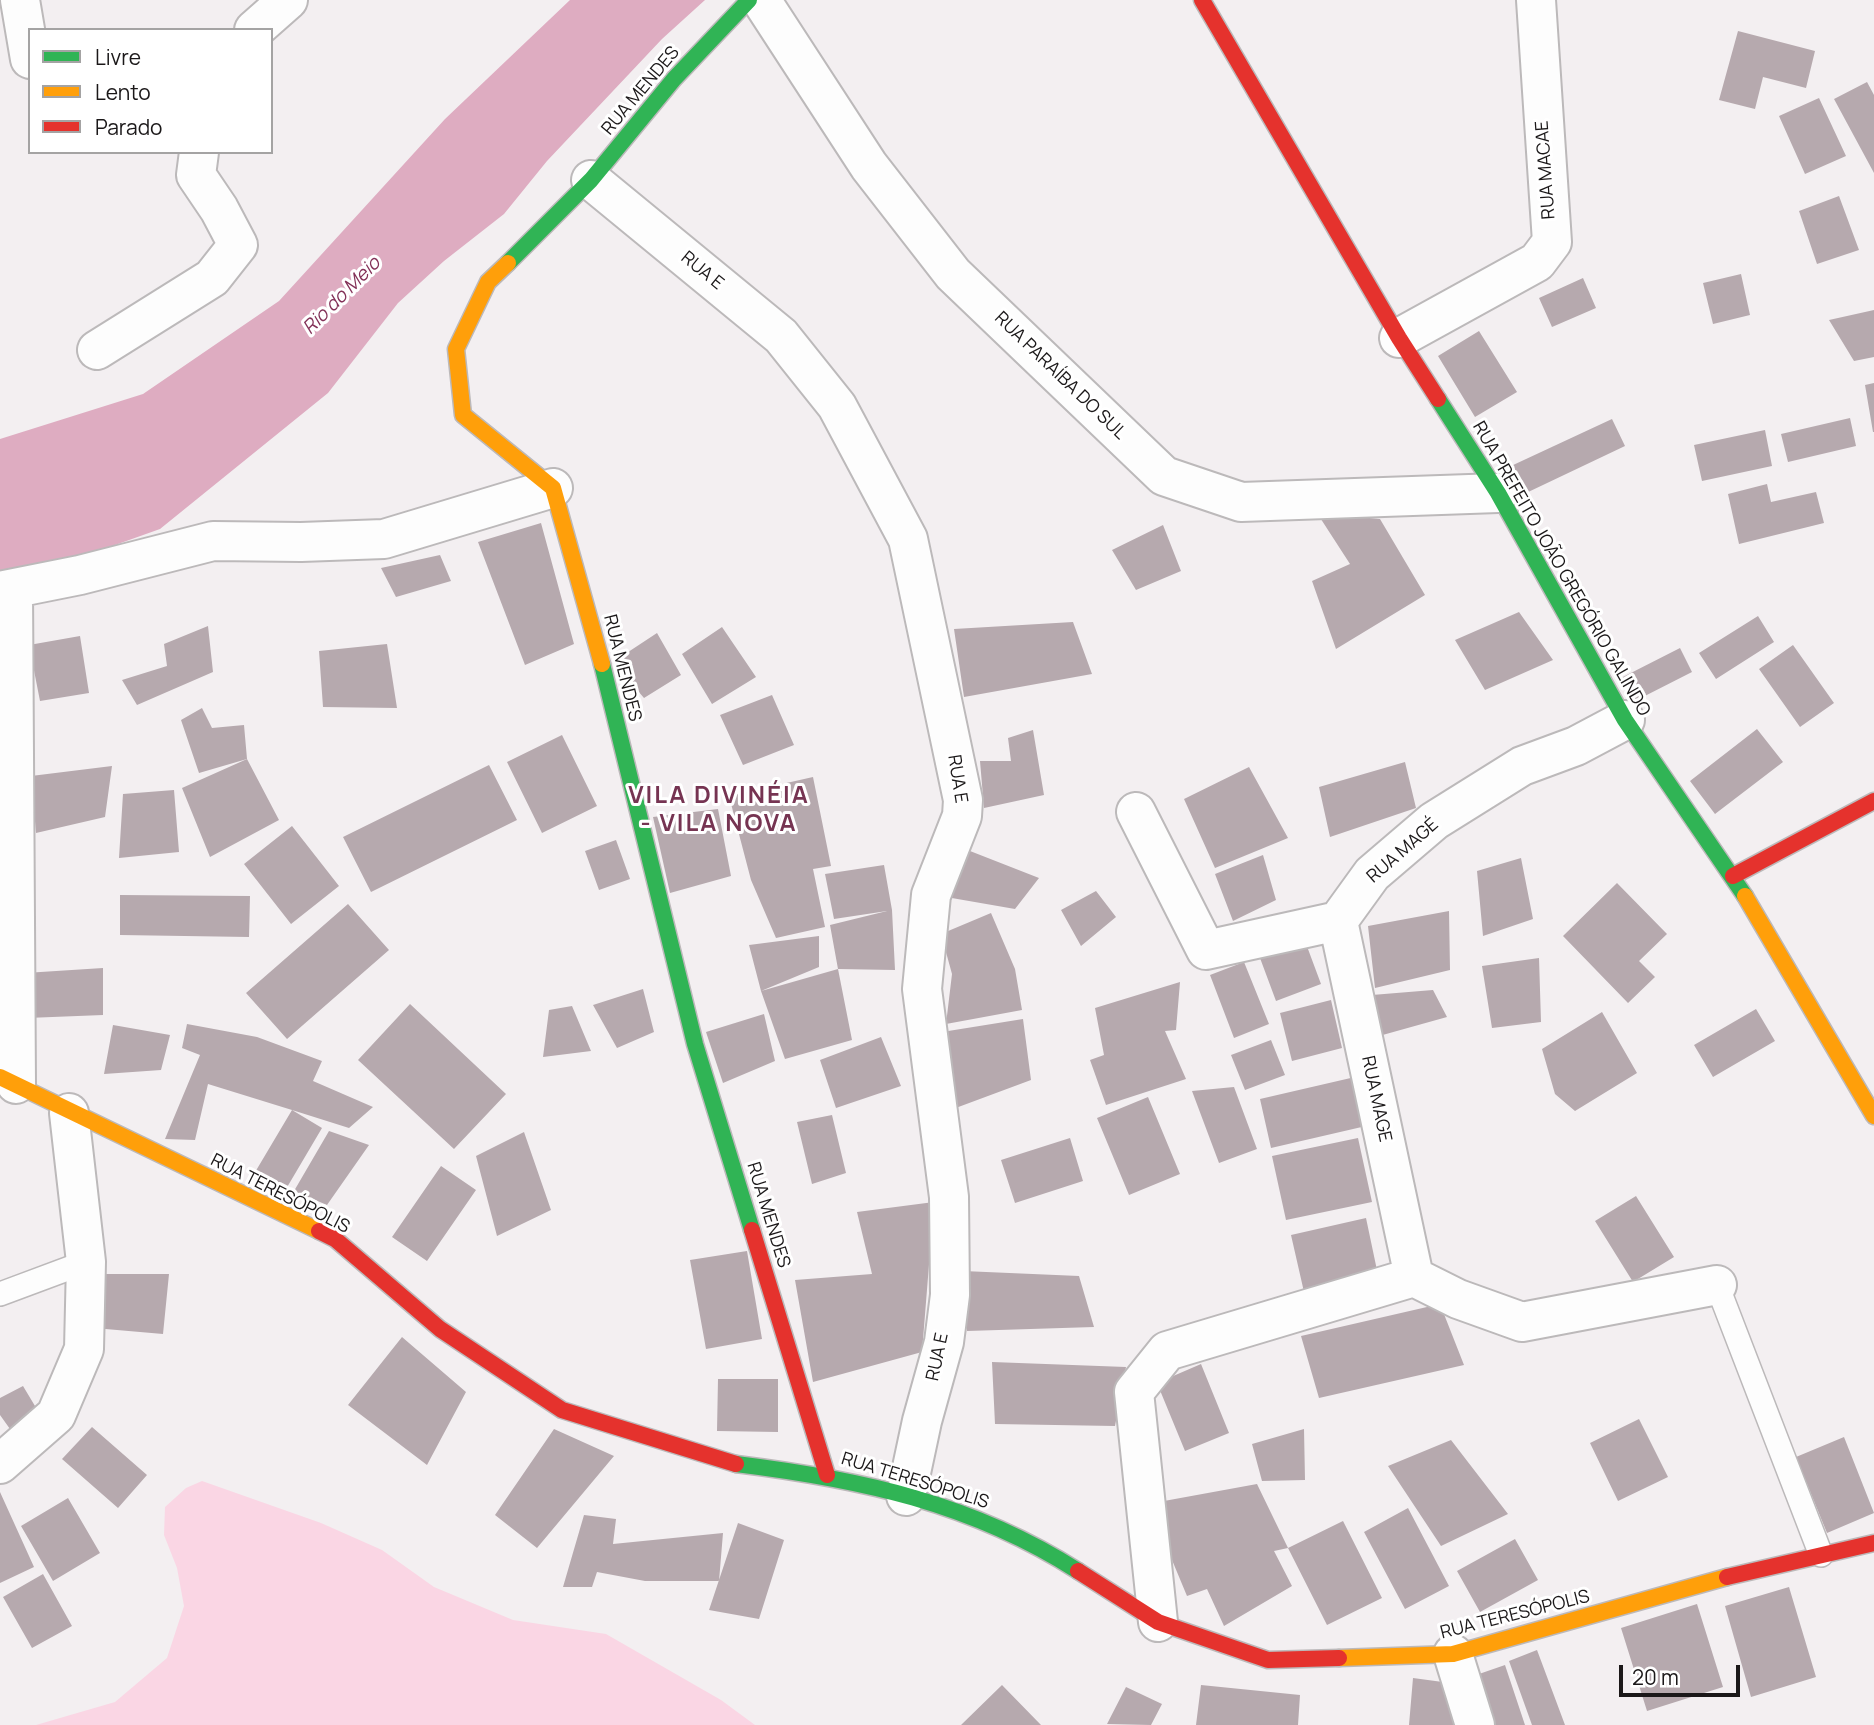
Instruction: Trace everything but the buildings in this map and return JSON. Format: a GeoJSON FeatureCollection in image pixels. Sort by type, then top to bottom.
{"type":"FeatureCollection","features":[{"type":"Feature","properties":{"kind":"street"},"geometry":{"type":"LineString","coordinates":[[20,0],[28,46]]}},
{"type":"Feature","properties":{"kind":"street"},"geometry":{"type":"LineString","coordinates":[[256,28],[288,0]]}},
{"type":"Feature","properties":{"kind":"street","name":"RUA MENDES"},"geometry":{"type":"LineString","coordinates":[[749,0],[674,79],[591,180],[488,282],[456,349],[463,415],[553,488],[600,655],[695,1044],[827,1475]]}},
{"type":"Feature","properties":{"kind":"street","name":"RUA PARAÍBA DO SUL"},"geometry":{"type":"LineString","coordinates":[[761,0],[869,166],[953,274],[1164,475],[1241,502],[1499,493]]}},
{"type":"Feature","properties":{"kind":"street","name":"RUA PREFEITO JOÃO GREGÓRIO GALINDO"},"geometry":{"type":"LineString","coordinates":[[1202,0],[1399,338],[1499,493],[1625,720],[1733,876],[1874,1116]]}},
{"type":"Feature","properties":{"kind":"street","name":"RUA MACAE"},"geometry":{"type":"LineString","coordinates":[[1399,338],[1537,262],[1552,242],[1536,0]]}},
{"type":"Feature","properties":{"kind":"street"},"geometry":{"type":"LineString","coordinates":[[97,350],[212,278],[238,245],[219,209],[196,175],[199,154]]}},
{"type":"Feature","properties":{"kind":"street","name":"RUA E"},"geometry":{"type":"LineString","coordinates":[[591,180],[781,336],[837,406],[908,539],[963,800],[962,816],[931,895],[922,989],[950,1197],[950,1295],[944,1342],[905,1496]]}},
{"type":"Feature","properties":{"kind":"street"},"geometry":{"type":"LineString","coordinates":[[8,1080],[7,590],[213,541],[384,539],[553,488]]}},
{"type":"Feature","properties":{"kind":"street","name":"RUA MAGÉ"},"geometry":{"type":"LineString","coordinates":[[1338,920],[1372,874],[1434,821],[1522,766],[1576,746],[1625,720]]}},
{"type":"Feature","properties":{"kind":"street"},"geometry":{"type":"LineString","coordinates":[[1733,876],[1874,801]]}},
{"type":"Feature","properties":{"kind":"street"},"geometry":{"type":"LineString","coordinates":[[1136,812],[1206,950],[1338,920]]}},
{"type":"Feature","properties":{"kind":"street","name":"RUA MAGE"},"geometry":{"type":"LineString","coordinates":[[1338,920],[1414,1277]]}},
{"type":"Feature","properties":{"kind":"street","name":"RUA TERESÓPOLIS"},"geometry":{"type":"LineString","coordinates":[[8,1080],[69,1113],[335,1239],[440,1329],[562,1410],[731,1463],[827,1475],[968,1513],[1038,1545],[1102,1583],[1158,1622],[1268,1660],[1453,1654],[1542,1632],[1687,1586],[1874,1543]]}},
{"type":"Feature","properties":{"kind":"street"},"geometry":{"type":"LineString","coordinates":[[0,1464],[56,1415],[84,1349],[86,1262],[69,1113]]}},
{"type":"Feature","properties":{"kind":"street"},"geometry":{"type":"LineString","coordinates":[[1158,1622],[1134,1392],[1167,1351],[1414,1277],[1458,1299],[1522,1321],[1717,1286]]}},
{"type":"Feature","properties":{"kind":"street"},"geometry":{"type":"LineString","coordinates":[[1453,1654],[1475,1725]]}},
{"type":"Feature","properties":{"kind":"lane"},"geometry":{"type":"LineString","coordinates":[[0,1294],[86,1262]]}},
{"type":"Feature","properties":{"kind":"lane"},"geometry":{"type":"LineString","coordinates":[[1717,1286],[1821,1555]]}},
{"type":"Feature","properties":{"kind":"shaded area"},"geometry":{"type":"Polygon","coordinates":[[[202,1481],[321,1523],[382,1550],[434,1587],[513,1620],[606,1634],[721,1700],[755,1725],[36,1725],[115,1702],[167,1658],[184,1606],[177,1568],[164,1535],[165,1507],[186,1488],[202,1481]]]}},
{"type":"Feature","properties":{"kind":"water","name":"Rio do Meio"},"geometry":{"type":"Polygon","coordinates":[[[570,0],[705,0],[662,39],[547,161],[504,214],[444,261],[398,303],[328,393],[160,529],[87,555],[0,572],[0,439],[143,394],[279,301],[445,119],[570,0]]]}},
{"type":"Feature","properties":{"kind":"traffic: fast"},"geometry":{"type":"LineString","coordinates":[[508,263],[591,180],[674,79],[749,0]]}},
{"type":"Feature","properties":{"kind":"traffic: fast"},"geometry":{"type":"LineString","coordinates":[[1438,399],[1498,493],[1625,720],[1745,896]]}},
{"type":"Feature","properties":{"kind":"traffic: fast"},"geometry":{"type":"LineString","coordinates":[[602,664],[695,1044],[752,1230]]}},
{"type":"Feature","properties":{"kind":"traffic: fast"},"geometry":{"type":"LineString","coordinates":[[736,1464],[826,1477],[956,1511],[1038,1547],[1078,1571]]}},
{"type":"Feature","properties":{"kind":"traffic: slow"},"geometry":{"type":"LineString","coordinates":[[508,263],[488,282],[456,349],[463,415],[553,488],[602,664]]}},
{"type":"Feature","properties":{"kind":"traffic: slow"},"geometry":{"type":"LineString","coordinates":[[1745,896],[1874,1116]]}},
{"type":"Feature","properties":{"kind":"traffic: slow"},"geometry":{"type":"LineString","coordinates":[[0,1077],[319,1231]]}},
{"type":"Feature","properties":{"kind":"traffic: slow"},"geometry":{"type":"LineString","coordinates":[[1339,1658],[1453,1654],[1727,1577]]}},
{"type":"Feature","properties":{"kind":"traffic: jam"},"geometry":{"type":"LineString","coordinates":[[1202,0],[1399,338],[1438,399]]}},
{"type":"Feature","properties":{"kind":"traffic: jam"},"geometry":{"type":"LineString","coordinates":[[1733,876],[1874,801]]}},
{"type":"Feature","properties":{"kind":"traffic: jam"},"geometry":{"type":"LineString","coordinates":[[752,1230],[827,1475]]}},
{"type":"Feature","properties":{"kind":"traffic: jam"},"geometry":{"type":"LineString","coordinates":[[319,1231],[335,1239],[440,1329],[562,1410],[736,1464]]}},
{"type":"Feature","properties":{"kind":"traffic: jam"},"geometry":{"type":"LineString","coordinates":[[1727,1577],[1874,1543]]}},
{"type":"Feature","properties":{"kind":"traffic: jam"},"geometry":{"type":"LineString","coordinates":[[1078,1571],[1158,1622],[1268,1660],[1339,1658]]}},
{"type":"Feature","properties":{"kind":"district","name":"VILA DIVINÉIA - VILA NOVA"},"geometry":{"type":"Point","coordinates":[719,810]}}]}
